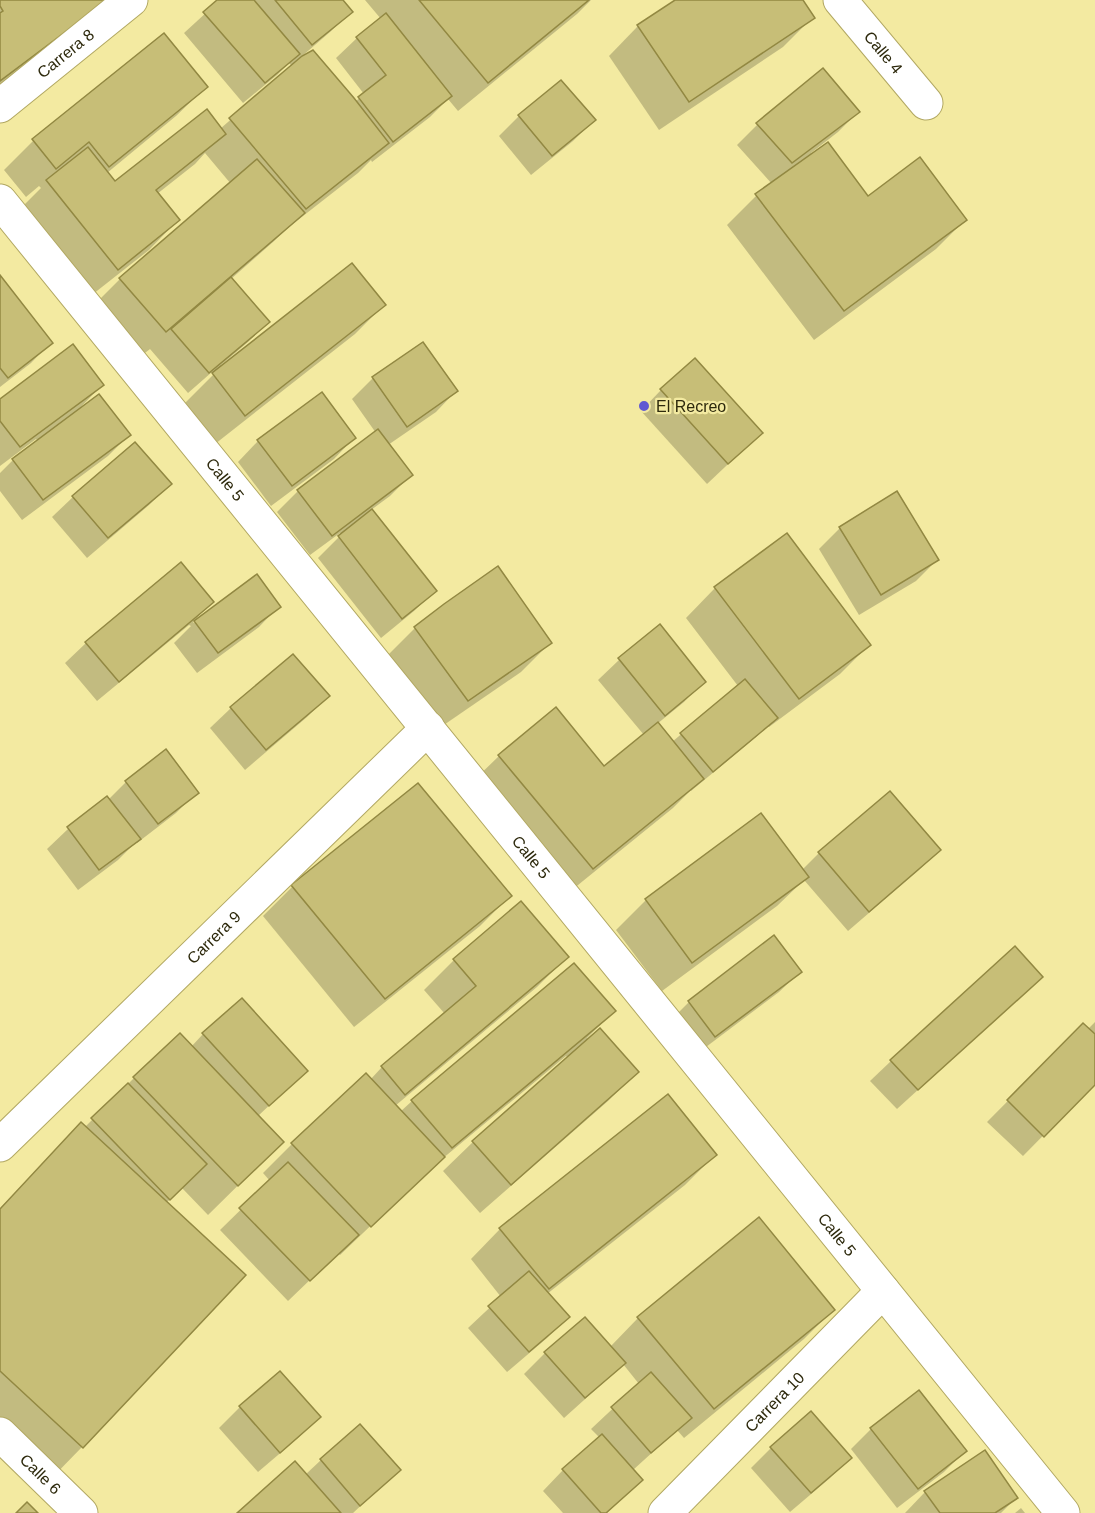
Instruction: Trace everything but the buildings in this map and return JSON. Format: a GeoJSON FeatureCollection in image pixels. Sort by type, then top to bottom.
{"type":"FeatureCollection","features":[{"type":"Feature","properties":{"kind":"street","name":"Carrera 8"},"geometry":{"type":"LineString","coordinates":[[0,106],[131,0]]}},
{"type":"Feature","properties":{"kind":"street","name":"Calle 4"},"geometry":{"type":"LineString","coordinates":[[840,0],[926,104]]}},
{"type":"Feature","properties":{"kind":"street","name":"Calle 5"},"geometry":{"type":"LineString","coordinates":[[0,201],[1063,1513]]}},
{"type":"Feature","properties":{"kind":"street","name":"Carrera 9"},"geometry":{"type":"LineString","coordinates":[[0,1145],[428,728]]}},
{"type":"Feature","properties":{"kind":"street","name":"Carrera 10"},"geometry":{"type":"LineString","coordinates":[[665,1513],[883,1292]]}},
{"type":"Feature","properties":{"kind":"street","name":"Calle 6"},"geometry":{"type":"LineString","coordinates":[[0,1434],[81,1513]]}},
{"type":"Feature","properties":{"kind":"place","name":"El Recreo"},"geometry":{"type":"Point","coordinates":[644,406]}}]}
